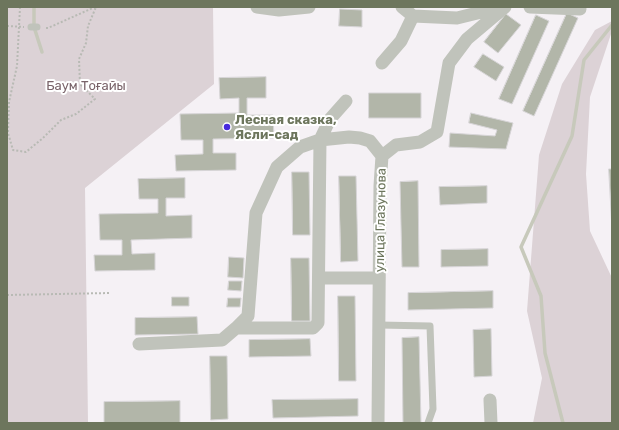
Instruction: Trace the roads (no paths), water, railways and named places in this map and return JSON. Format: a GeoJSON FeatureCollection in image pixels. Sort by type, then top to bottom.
{"type":"FeatureCollection","features":[{"type":"Feature","properties":{"kind":"street"},"geometry":{"type":"LineString","coordinates":[[257,7],[279,10],[309,7]]}},
{"type":"Feature","properties":{"kind":"street"},"geometry":{"type":"LineString","coordinates":[[402,7],[413,16],[457,18],[502,7]]}},
{"type":"Feature","properties":{"kind":"street","name":"улица Глазунова"},"geometry":{"type":"LineString","coordinates":[[378,423],[380,186],[382,156],[396,145],[420,142],[437,132],[449,63],[467,39],[505,7]]}},
{"type":"Feature","properties":{"kind":"street"},"geometry":{"type":"LineString","coordinates":[[530,7],[580,9]]}},
{"type":"Feature","properties":{"kind":"street"},"geometry":{"type":"LineString","coordinates":[[382,63],[401,41],[413,16]]}},
{"type":"Feature","properties":{"kind":"street"},"geometry":{"type":"LineString","coordinates":[[236,328],[313,328],[318,323],[320,140],[330,119],[346,101]]}},
{"type":"Feature","properties":{"kind":"street"},"geometry":{"type":"LineString","coordinates":[[140,344],[222,340],[248,316],[256,213],[277,167],[300,147],[320,140],[349,137],[360,138],[370,141],[382,156]]}},
{"type":"Feature","properties":{"kind":"street"},"geometry":{"type":"LineString","coordinates":[[319,278],[379,278]]}},
{"type":"Feature","properties":{"kind":"street"},"geometry":{"type":"LineString","coordinates":[[490,400],[491,423]]}},
{"type":"Feature","properties":{"kind":"lane"},"geometry":{"type":"LineString","coordinates":[[379,325],[430,326],[433,409],[428,423]]}},
{"type":"Feature","properties":{"kind":"waterway"},"geometry":{"type":"LineString","coordinates":[[34,7],[34,27],[42,52]]}},
{"type":"Feature","properties":{"kind":"waterway"},"geometry":{"type":"LineString","coordinates":[[563,423],[545,353],[541,296],[521,247],[572,136],[584,60],[612,25]]}},
{"type":"Feature","properties":{"kind":"place","name":"Лесная сказка, Ясли-сад"},"geometry":{"type":"Point","coordinates":[227,127]}},
{"type":"Feature","properties":{"kind":"park label","name":"Баум Тоғайы"},"geometry":{"type":"Point","coordinates":[86,86]}}]}
